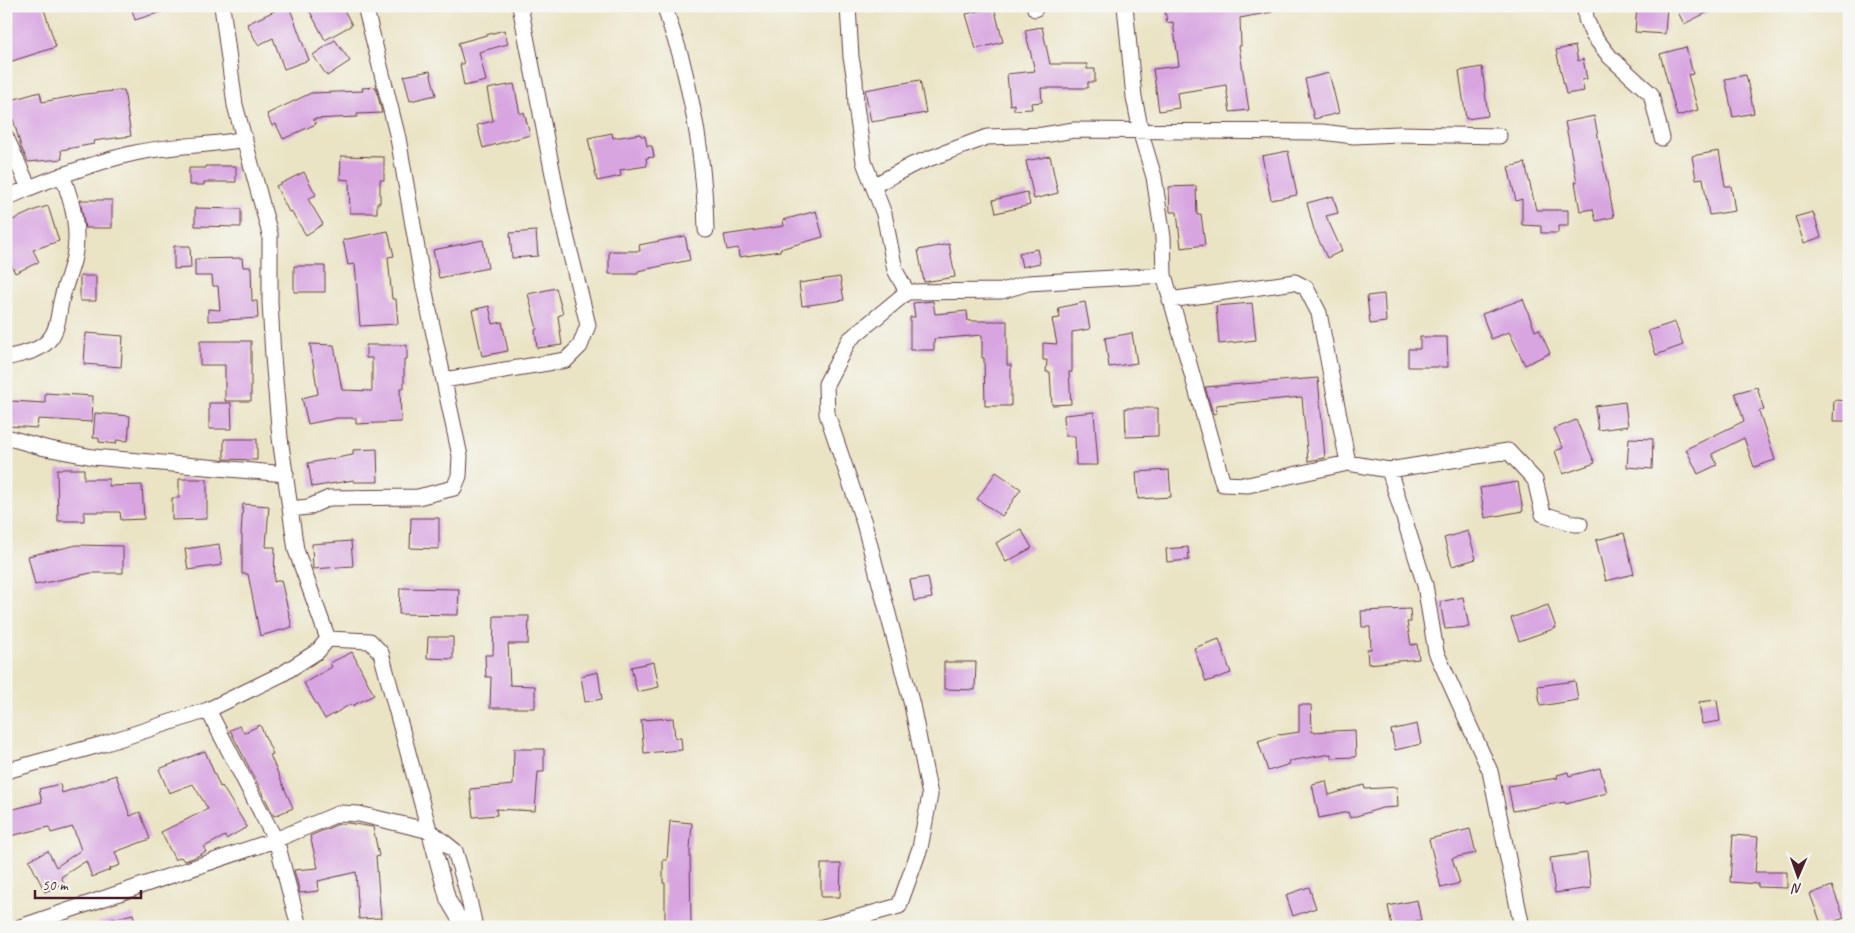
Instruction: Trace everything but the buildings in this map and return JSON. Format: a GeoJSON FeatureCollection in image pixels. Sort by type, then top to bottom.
{"type":"FeatureCollection","features":[{"type":"Feature","properties":{"kind":"street"},"geometry":{"type":"LineString","coordinates":[[222,6],[235,106],[270,234],[272,348],[280,438],[296,550],[328,638]]}},
{"type":"Feature","properties":{"kind":"street"},"geometry":{"type":"LineString","coordinates":[[290,509],[308,507],[329,498],[418,497],[454,488],[458,476],[460,456],[423,283],[398,138],[365,6]]}},
{"type":"Feature","properties":{"kind":"street"},"geometry":{"type":"LineString","coordinates":[[444,380],[566,360],[580,346],[588,325],[561,215],[520,6]]}},
{"type":"Feature","properties":{"kind":"street"},"geometry":{"type":"LineString","coordinates":[[665,6],[691,98],[700,154],[706,208],[706,230]]}},
{"type":"Feature","properties":{"kind":"street"},"geometry":{"type":"LineString","coordinates":[[848,6],[851,57],[856,80],[858,124],[864,162],[884,214],[895,270],[907,292]]}},
{"type":"Feature","properties":{"kind":"street"},"geometry":{"type":"LineString","coordinates":[[1125,6],[1132,79],[1141,130],[1154,177],[1163,237],[1164,275],[1223,484],[1248,485],[1348,463],[1389,470],[1508,452],[1535,480],[1543,514],[1580,524]]}},
{"type":"Feature","properties":{"kind":"street"},"geometry":{"type":"LineString","coordinates":[[1584,6],[1586,19],[1594,35],[1610,57],[1651,94],[1662,138]]}},
{"type":"Feature","properties":{"kind":"street"},"geometry":{"type":"LineString","coordinates":[[873,186],[912,165],[987,137],[1043,135],[1074,130],[1322,132],[1354,136],[1399,134],[1499,136]]}},
{"type":"Feature","properties":{"kind":"street"},"geometry":{"type":"LineString","coordinates":[[6,138],[29,188]]}},
{"type":"Feature","properties":{"kind":"street"},"geometry":{"type":"LineString","coordinates":[[6,198],[62,175],[136,152],[221,144],[245,139]]}},
{"type":"Feature","properties":{"kind":"street"},"geometry":{"type":"LineString","coordinates":[[6,358],[40,348],[54,333],[74,257],[76,239],[76,224],[70,196],[62,175]]}},
{"type":"Feature","properties":{"kind":"street"},"geometry":{"type":"LineString","coordinates":[[823,927],[899,906],[920,848],[930,795],[912,705],[864,523],[827,414],[826,384],[849,340],[907,292],[1002,291],[1028,283],[1164,275]]}},
{"type":"Feature","properties":{"kind":"street"},"geometry":{"type":"LineString","coordinates":[[1170,300],[1295,282],[1306,288],[1319,313],[1348,463]]}},
{"type":"Feature","properties":{"kind":"street"},"geometry":{"type":"LineString","coordinates":[[6,437],[45,448],[93,457],[286,474]]}},
{"type":"Feature","properties":{"kind":"street"},"geometry":{"type":"LineString","coordinates":[[1389,470],[1425,585],[1436,652],[1490,770],[1522,927]]}},
{"type":"Feature","properties":{"kind":"street"},"geometry":{"type":"LineString","coordinates":[[6,770],[103,744],[208,710],[282,674],[318,651],[328,638]]}},
{"type":"Feature","properties":{"kind":"street"},"geometry":{"type":"LineString","coordinates":[[328,638],[370,641],[381,653],[448,900],[464,927]]}},
{"type":"Feature","properties":{"kind":"street"},"geometry":{"type":"LineString","coordinates":[[208,710],[275,840],[299,927]]}},
{"type":"Feature","properties":{"kind":"street"},"geometry":{"type":"LineString","coordinates":[[20,927],[275,840],[340,813],[359,814],[430,831],[455,851],[475,927]]}}]}
